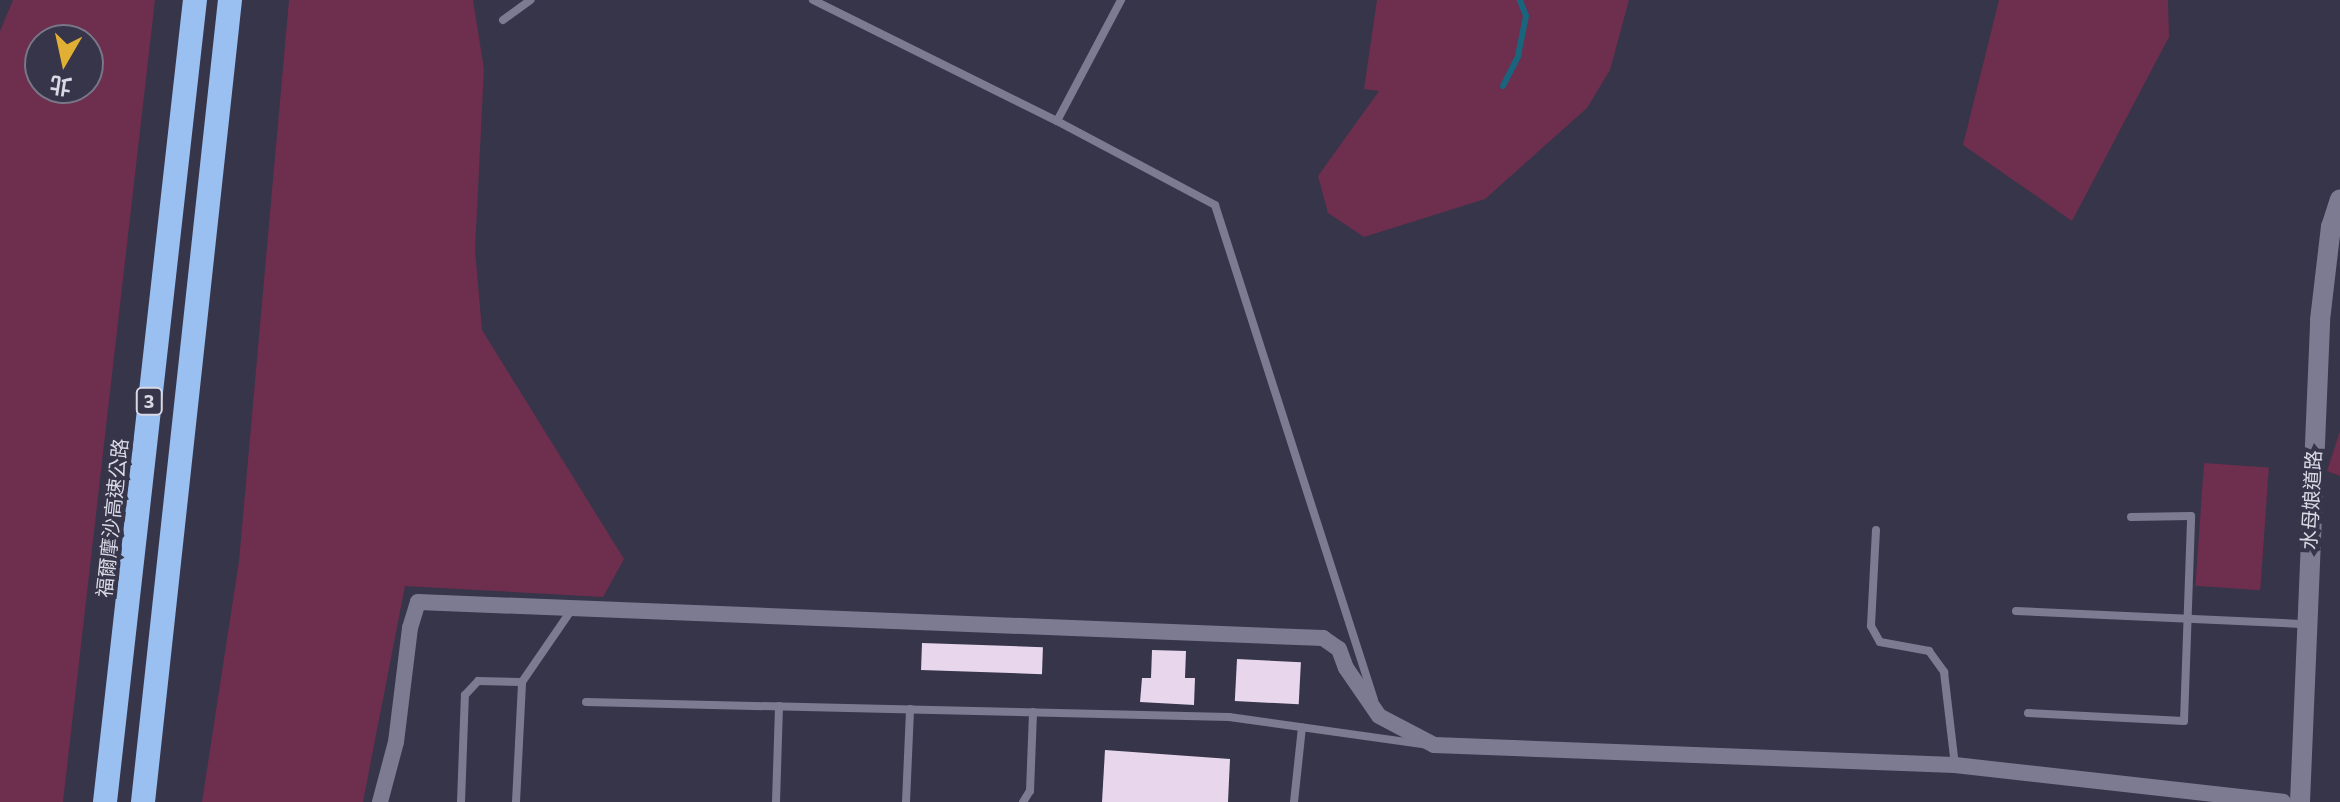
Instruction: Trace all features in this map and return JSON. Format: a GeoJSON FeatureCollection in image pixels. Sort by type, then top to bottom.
{"type":"FeatureCollection","features":[{"type":"Feature","properties":{"kind":"highway","name":"福爾摩沙高速公路"},"geometry":{"type":"LineString","coordinates":[[105,802],[195,0]]}},
{"type":"Feature","properties":{"kind":"highway","name":"3"},"geometry":{"type":"LineString","coordinates":[[143,802],[230,0]]}},
{"type":"Feature","properties":{"kind":"street","name":"水母娘道路"},"geometry":{"type":"LineString","coordinates":[[2300,802],[2320,320],[2331,227],[2340,199]]}},
{"type":"Feature","properties":{"kind":"street"},"geometry":{"type":"LineString","coordinates":[[380,802],[396,742],[410,628],[418,602],[1323,638],[1339,649],[1346,668],[1379,716],[1434,745],[1955,765],[2283,802]]}},
{"type":"Feature","properties":{"kind":"lane"},"geometry":{"type":"LineString","coordinates":[[503,20],[531,0]]}},
{"type":"Feature","properties":{"kind":"lane"},"geometry":{"type":"LineString","coordinates":[[813,0],[1057,121],[1215,205],[1379,716]]}},
{"type":"Feature","properties":{"kind":"lane"},"geometry":{"type":"LineString","coordinates":[[1057,121],[1121,0]]}},
{"type":"Feature","properties":{"kind":"lane"},"geometry":{"type":"LineString","coordinates":[[2028,713],[2184,721],[2191,516],[2131,517]]}},
{"type":"Feature","properties":{"kind":"lane"},"geometry":{"type":"LineString","coordinates":[[1876,530],[1871,626],[1880,642],[1929,651],[1944,672],[1955,765]]}},
{"type":"Feature","properties":{"kind":"lane"},"geometry":{"type":"LineString","coordinates":[[516,802],[522,682],[572,608]]}},
{"type":"Feature","properties":{"kind":"lane"},"geometry":{"type":"LineString","coordinates":[[2016,611],[2306,624]]}},
{"type":"Feature","properties":{"kind":"lane"},"geometry":{"type":"LineString","coordinates":[[461,802],[465,695],[478,681],[522,682]]}},
{"type":"Feature","properties":{"kind":"lane"},"geometry":{"type":"LineString","coordinates":[[586,702],[1229,717],[1434,745]]}},
{"type":"Feature","properties":{"kind":"lane"},"geometry":{"type":"LineString","coordinates":[[776,802],[779,706]]}},
{"type":"Feature","properties":{"kind":"lane"},"geometry":{"type":"LineString","coordinates":[[906,802],[910,709]]}},
{"type":"Feature","properties":{"kind":"lane"},"geometry":{"type":"LineString","coordinates":[[1023,802],[1030,791],[1033,712]]}},
{"type":"Feature","properties":{"kind":"lane"},"geometry":{"type":"LineString","coordinates":[[1294,802],[1302,727]]}},
{"type":"Feature","properties":{"kind":"shaded area"},"geometry":{"type":"Polygon","coordinates":[[[13,0],[155,0],[63,802],[0,802],[0,31],[13,0]]]}},
{"type":"Feature","properties":{"kind":"shaded area"},"geometry":{"type":"Polygon","coordinates":[[[289,0],[473,0],[484,69],[475,250],[482,330],[624,559],[603,597],[405,586],[363,802],[202,802],[239,561],[289,0]]]}},
{"type":"Feature","properties":{"kind":"shaded area"},"geometry":{"type":"Polygon","coordinates":[[[1377,0],[1629,0],[1610,70],[1587,108],[1485,199],[1364,237],[1328,213],[1318,176],[1379,91],[1364,89],[1377,0]]]}},
{"type":"Feature","properties":{"kind":"shaded area"},"geometry":{"type":"Polygon","coordinates":[[[1999,0],[2168,0],[2169,37],[2072,221],[1963,145],[1999,0]]]}},
{"type":"Feature","properties":{"kind":"shaded area"},"geometry":{"type":"Polygon","coordinates":[[[2340,431],[2340,476],[2327,471],[2340,431]]]}},
{"type":"Feature","properties":{"kind":"shaded area"},"geometry":{"type":"Polygon","coordinates":[[[2204,463],[2269,468],[2260,590],[2195,586],[2204,463]]]}},
{"type":"Feature","properties":{"kind":"building"},"geometry":{"type":"Polygon","coordinates":[[[922,643],[1043,647],[1042,674],[921,670],[922,643]]]}},
{"type":"Feature","properties":{"kind":"building"},"geometry":{"type":"Polygon","coordinates":[[[1152,650],[1186,651],[1185,678],[1195,678],[1194,705],[1140,702],[1142,678],[1151,678],[1152,650]]]}},
{"type":"Feature","properties":{"kind":"building"},"geometry":{"type":"Polygon","coordinates":[[[1237,659],[1301,662],[1299,704],[1235,701],[1237,659]]]}},
{"type":"Feature","properties":{"kind":"building"},"geometry":{"type":"Polygon","coordinates":[[[1105,750],[1230,759],[1228,802],[1102,802],[1105,750]]]}},
{"type":"Feature","properties":{"kind":"waterway"},"geometry":{"type":"LineString","coordinates":[[1503,86],[1518,56],[1526,16],[1520,0]]}}]}
